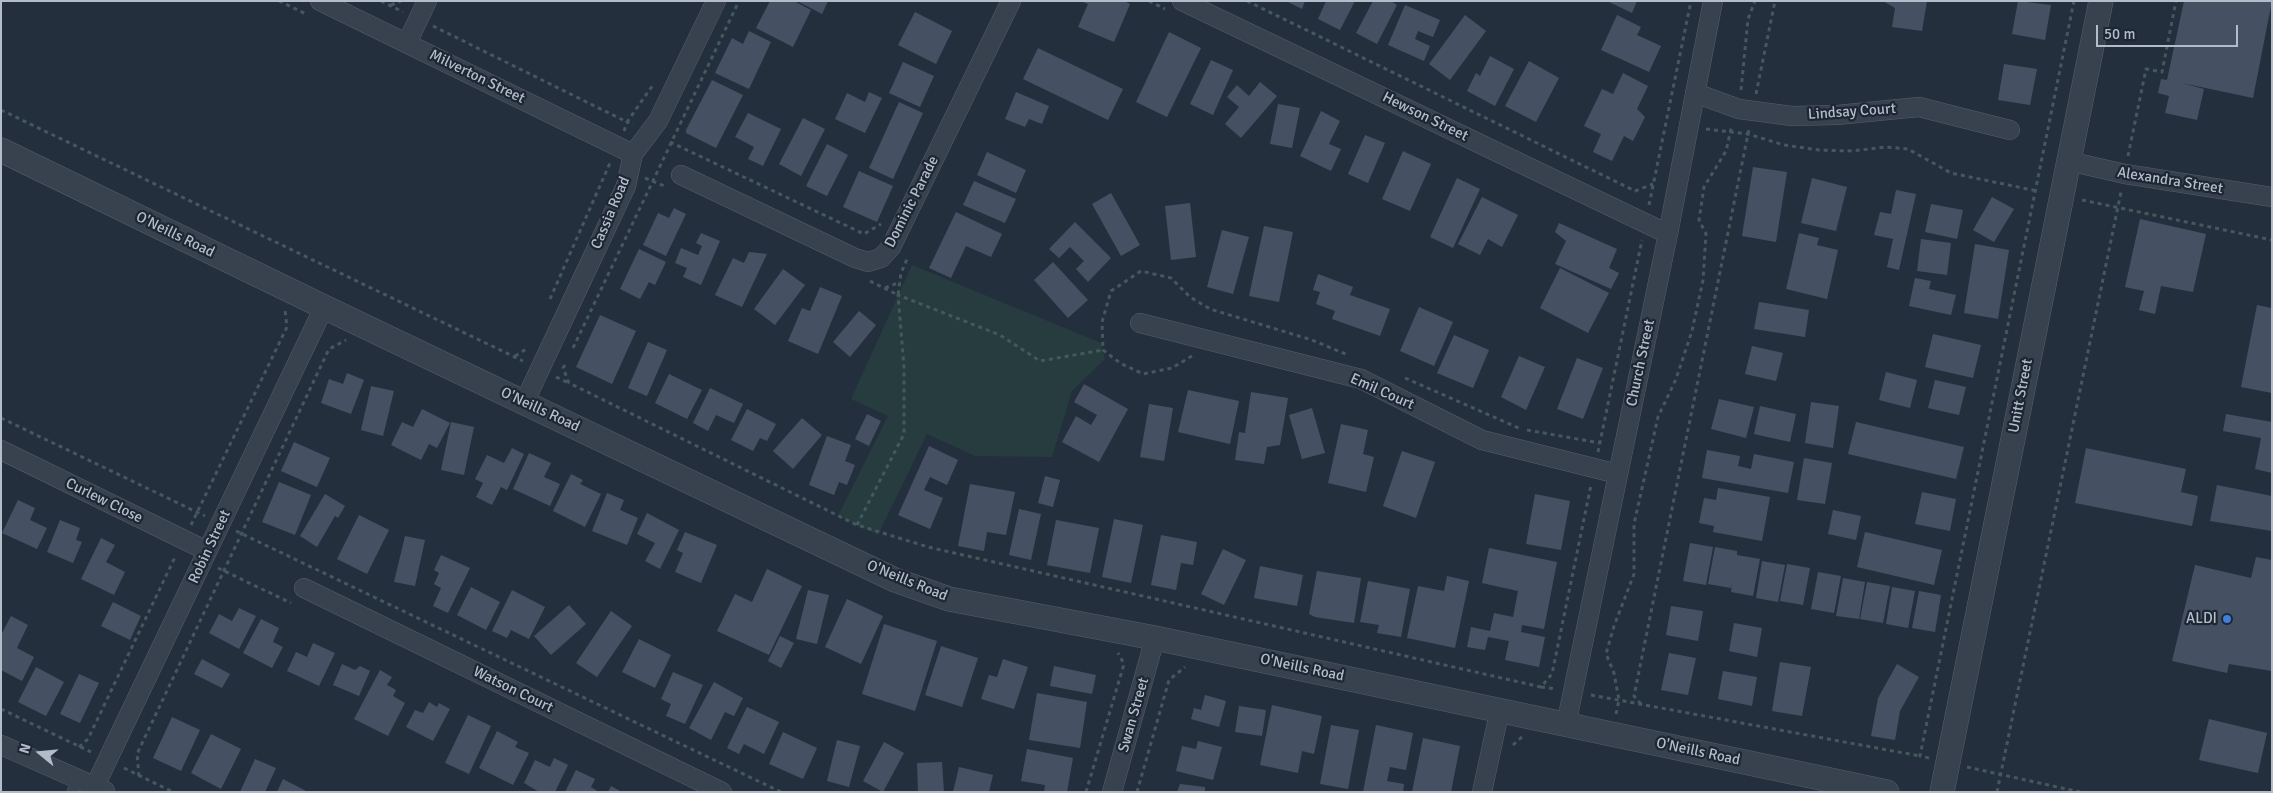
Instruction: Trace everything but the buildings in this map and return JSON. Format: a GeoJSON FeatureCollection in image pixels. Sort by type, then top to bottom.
{"type":"FeatureCollection","features":[{"type":"Feature","properties":{"kind":"street"},"geometry":{"type":"LineString","coordinates":[[407,43],[427,1]]}},
{"type":"Feature","properties":{"kind":"street","name":"Cassia Road"},"geometry":{"type":"LineString","coordinates":[[524,402],[626,186],[631,162],[658,121],[716,1]]}},
{"type":"Feature","properties":{"kind":"street","name":"Dominic Parade"},"geometry":{"type":"LineString","coordinates":[[676,182],[855,258],[868,262],[881,258],[891,248],[1011,1]]}},
{"type":"Feature","properties":{"kind":"street","name":"Hewson Street"},"geometry":{"type":"LineString","coordinates":[[1182,1],[1668,234]]}},
{"type":"Feature","properties":{"kind":"street","name":"Church Street"},"geometry":{"type":"LineString","coordinates":[[1566,725],[1668,234],[1713,1]]}},
{"type":"Feature","properties":{"kind":"street","name":"Unitt Street"},"geometry":{"type":"LineString","coordinates":[[1942,792],[2101,1]]}},
{"type":"Feature","properties":{"kind":"street","name":"Milverton Street"},"geometry":{"type":"LineString","coordinates":[[317,9],[407,43],[631,162]]}},
{"type":"Feature","properties":{"kind":"street","name":"Lindsay Court"},"geometry":{"type":"LineString","coordinates":[[1696,93],[1746,110],[1792,116],[1837,115],[1919,107],[2010,130]]}},
{"type":"Feature","properties":{"kind":"street","name":"O'Neills Road"},"geometry":{"type":"LineString","coordinates":[[1,150],[320,315],[524,402],[895,580],[949,599],[1152,649],[1498,719],[1566,725],[1887,792]]}},
{"type":"Feature","properties":{"kind":"street","name":"Alexandra Street"},"geometry":{"type":"LineString","coordinates":[[2068,161],[2124,174],[2272,197]]}},
{"type":"Feature","properties":{"kind":"street","name":"Robin Street"},"geometry":{"type":"LineString","coordinates":[[101,789],[108,760],[320,315]]}},
{"type":"Feature","properties":{"kind":"street","name":"Emil Court"},"geometry":{"type":"LineString","coordinates":[[1140,324],[1361,379],[1482,440],[1618,474]]}},
{"type":"Feature","properties":{"kind":"street","name":"Curlew Close"},"geometry":{"type":"LineString","coordinates":[[1,450],[208,551]]}},
{"type":"Feature","properties":{"kind":"street","name":"Watson Court"},"geometry":{"type":"LineString","coordinates":[[304,588],[722,792]]}},
{"type":"Feature","properties":{"kind":"street","name":"Swan Street"},"geometry":{"type":"LineString","coordinates":[[1112,792],[1152,649]]}},
{"type":"Feature","properties":{"kind":"street"},"geometry":{"type":"LineString","coordinates":[[1482,792],[1498,719]]}},
{"type":"Feature","properties":{"kind":"street"},"geometry":{"type":"LineString","coordinates":[[1,745],[75,785],[101,789]]}},
{"type":"Feature","properties":{"kind":"path"},"geometry":{"type":"LineString","coordinates":[[279,1],[317,9]]}},
{"type":"Feature","properties":{"kind":"path"},"geometry":{"type":"LineString","coordinates":[[381,1],[627,122],[864,234],[886,221]]}},
{"type":"Feature","properties":{"kind":"path"},"geometry":{"type":"LineString","coordinates":[[390,6],[401,1]]}},
{"type":"Feature","properties":{"kind":"path"},"geometry":{"type":"LineString","coordinates":[[572,350],[740,1]]}},
{"type":"Feature","properties":{"kind":"path"},"geometry":{"type":"LineString","coordinates":[[1247,1],[1635,191],[1653,184]]}},
{"type":"Feature","properties":{"kind":"path"},"geometry":{"type":"LineString","coordinates":[[1541,687],[1552,674],[1691,1]]}},
{"type":"Feature","properties":{"kind":"path"},"geometry":{"type":"LineString","coordinates":[[1641,704],[1634,696],[1748,134],[1746,110],[1748,19],[1755,1]]}},
{"type":"Feature","properties":{"kind":"path"},"geometry":{"type":"LineString","coordinates":[[1612,735],[1618,700],[1614,673],[1606,654],[1634,574],[1634,524],[1658,417],[1676,379],[1692,331],[1703,280],[1706,234],[1699,220],[1704,187],[1726,151],[1730,132],[1746,110],[1775,1]]}},
{"type":"Feature","properties":{"kind":"path"},"geometry":{"type":"LineString","coordinates":[[1920,756],[2074,1]]}},
{"type":"Feature","properties":{"kind":"path"},"geometry":{"type":"LineString","coordinates":[[1997,792],[2146,69],[2162,72],[2176,1]]}},
{"type":"Feature","properties":{"kind":"path"},"geometry":{"type":"LineString","coordinates":[[627,122],[654,84]]}},
{"type":"Feature","properties":{"kind":"path"},"geometry":{"type":"LineString","coordinates":[[1,110],[569,383],[857,525],[928,547],[1541,687],[1920,756],[2080,792]]}},
{"type":"Feature","properties":{"kind":"path"},"geometry":{"type":"LineString","coordinates":[[1666,124],[1748,134],[1784,145],[1819,150],[1852,151],[1886,147],[1908,149],[1951,173],[2272,240]]}},
{"type":"Feature","properties":{"kind":"path"},"geometry":{"type":"LineString","coordinates":[[547,305],[611,162],[607,157]]}},
{"type":"Feature","properties":{"kind":"path"},"geometry":{"type":"LineString","coordinates":[[631,162],[653,181],[676,182]]}},
{"type":"Feature","properties":{"kind":"path"},"geometry":{"type":"LineString","coordinates":[[857,525],[904,434],[904,367],[898,295],[901,273],[909,256]]}},
{"type":"Feature","properties":{"kind":"path"},"geometry":{"type":"LineString","coordinates":[[868,280],[898,295],[1000,335],[1040,361],[1103,350]]}},
{"type":"Feature","properties":{"kind":"path"},"geometry":{"type":"LineString","coordinates":[[885,288],[900,282]]}},
{"type":"Feature","properties":{"kind":"path"},"geometry":{"type":"LineString","coordinates":[[139,776],[137,754],[329,349],[348,338],[320,315],[284,307]]}},
{"type":"Feature","properties":{"kind":"path"},"geometry":{"type":"LineString","coordinates":[[514,357],[527,350],[531,341]]}},
{"type":"Feature","properties":{"kind":"path"},"geometry":{"type":"LineString","coordinates":[[568,359],[563,368],[569,383]]}},
{"type":"Feature","properties":{"kind":"path"},"geometry":{"type":"LineString","coordinates":[[1,418],[781,792]]}},
{"type":"Feature","properties":{"kind":"path"},"geometry":{"type":"LineString","coordinates":[[1108,651],[1118,653],[1152,649],[1185,667],[1195,669]]}},
{"type":"Feature","properties":{"kind":"path"},"geometry":{"type":"LineString","coordinates":[[1086,792],[1124,664],[1118,653]]}},
{"type":"Feature","properties":{"kind":"path"},"geometry":{"type":"LineString","coordinates":[[1137,792],[1169,680],[1185,667]]}},
{"type":"Feature","properties":{"kind":"path"},"geometry":{"type":"LineString","coordinates":[[1,709],[173,792]]}},
{"type":"Feature","properties":{"kind":"path"},"geometry":{"type":"LineString","coordinates":[[1498,719],[1526,734],[1513,742],[1511,750]]}},
{"type":"Feature","properties":{"kind":"green space"},"geometry":{"type":"Polygon","coordinates":[[[912,265],[1101,343],[1105,359],[1072,391],[1052,457],[975,456],[927,434],[878,535],[838,516],[888,416],[851,399],[912,265]]]}},
{"type":"Feature","properties":{"kind":"place","name":"ALDI"},"geometry":{"type":"Point","coordinates":[2227,619]}}]}
